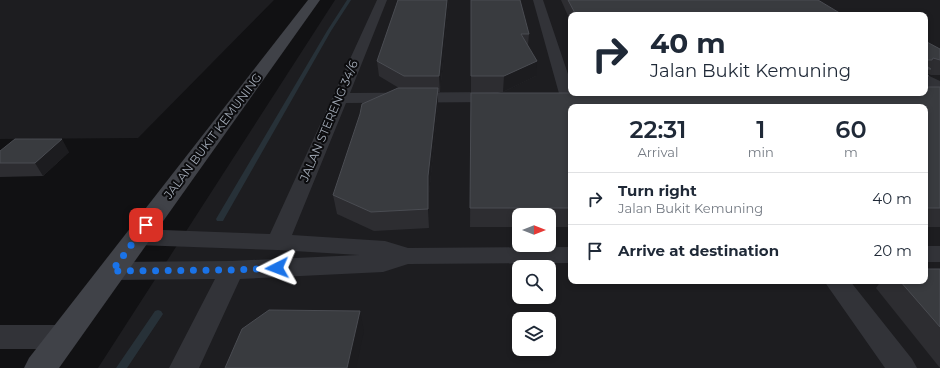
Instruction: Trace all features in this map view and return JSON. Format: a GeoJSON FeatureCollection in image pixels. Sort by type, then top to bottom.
{"type":"FeatureCollection","features":[{"type":"Feature","properties":{"kind":"main road","name":"JALAN BUKIT KEMUNING"},"geometry":{"type":"LineString","coordinates":[[40,368],[314,0]]}},
{"type":"Feature","properties":{"kind":"street","name":"JALAN STERENG 34/6"},"geometry":{"type":"LineString","coordinates":[[278,242],[382,0]]}},
{"type":"Feature","properties":{"kind":"street"},"geometry":{"type":"LineString","coordinates":[[538,0],[560,97],[583,97]]}},
{"type":"Feature","properties":{"kind":"street"},"geometry":{"type":"LineString","coordinates":[[928,80],[940,88]]}},
{"type":"Feature","properties":{"kind":"street"},"geometry":{"type":"LineString","coordinates":[[924,96],[940,96]]}},
{"type":"Feature","properties":{"kind":"street"},"geometry":{"type":"LineString","coordinates":[[339,98],[515,97]]}},
{"type":"Feature","properties":{"kind":"street"},"geometry":{"type":"LineString","coordinates":[[137,237],[278,242],[385,249],[408,256]]}},
{"type":"Feature","properties":{"kind":"street"},"geometry":{"type":"LineString","coordinates":[[928,254],[940,254]]}},
{"type":"Feature","properties":{"kind":"street"},"geometry":{"type":"LineString","coordinates":[[112,271],[232,270],[383,263],[408,256],[568,256]]}},
{"type":"Feature","properties":{"kind":"street"},"geometry":{"type":"LineString","coordinates":[[184,368],[232,270]]}},
{"type":"Feature","properties":{"kind":"street"},"geometry":{"type":"LineString","coordinates":[[838,284],[902,368]]}},
{"type":"Feature","properties":{"kind":"street"},"geometry":{"type":"LineString","coordinates":[[0,337],[63,337]]}},
{"type":"Feature","properties":{"kind":"shaded area"},"geometry":{"type":"Polygon","coordinates":[[[0,0],[274,0],[138,138],[0,139],[0,0]]]}},
{"type":"Feature","properties":{"kind":"shaded area"},"geometry":{"type":"Polygon","coordinates":[[[335,0],[940,0],[940,368],[98,368],[335,0]]]}},
{"type":"Feature","properties":{"kind":"building"},"geometry":{"type":"Polygon","coordinates":[[[398,0],[447,0],[439,76],[404,76],[377,61],[398,0]]]}},
{"type":"Feature","properties":{"kind":"building"},"geometry":{"type":"Polygon","coordinates":[[[471,0],[520,0],[529,34],[521,34],[537,61],[504,76],[471,76],[471,0]]]}},
{"type":"Feature","properties":{"kind":"building"},"geometry":{"type":"Polygon","coordinates":[[[568,0],[818,0],[838,12],[574,12],[568,0]]]}},
{"type":"Feature","properties":{"kind":"building"},"geometry":{"type":"Polygon","coordinates":[[[928,43],[940,49],[940,60],[933,58],[932,60],[928,60],[928,43]]]}},
{"type":"Feature","properties":{"kind":"building"},"geometry":{"type":"Polygon","coordinates":[[[928,87],[940,87],[940,208],[928,208],[928,104],[568,104],[568,208],[470,208],[471,93],[568,93],[568,96],[928,96],[928,87]]]}},
{"type":"Feature","properties":{"kind":"building"},"geometry":{"type":"Polygon","coordinates":[[[398,88],[438,88],[428,176],[428,209],[371,212],[333,195],[362,104],[398,88]]]}},
{"type":"Feature","properties":{"kind":"building"},"geometry":{"type":"Polygon","coordinates":[[[15,139],[62,139],[35,163],[0,163],[0,151],[15,139]]]}},
{"type":"Feature","properties":{"kind":"building"},"geometry":{"type":"Polygon","coordinates":[[[928,269],[940,269],[940,327],[903,284],[928,284],[928,269]]]}},
{"type":"Feature","properties":{"kind":"building"},"geometry":{"type":"Polygon","coordinates":[[[269,310],[360,311],[347,368],[225,368],[242,329],[269,310]]]}},
{"type":"Feature","properties":{"kind":"waterway"},"geometry":{"type":"LineString","coordinates":[[220,219],[329,31],[349,0]]}},
{"type":"Feature","properties":{"kind":"waterway"},"geometry":{"type":"LineString","coordinates":[[121,368],[158,314]]}},
{"type":"Feature","properties":{"kind":"route"},"geometry":{"type":"LineString","coordinates":[[146,225],[112,271],[277,268]]}}]}
